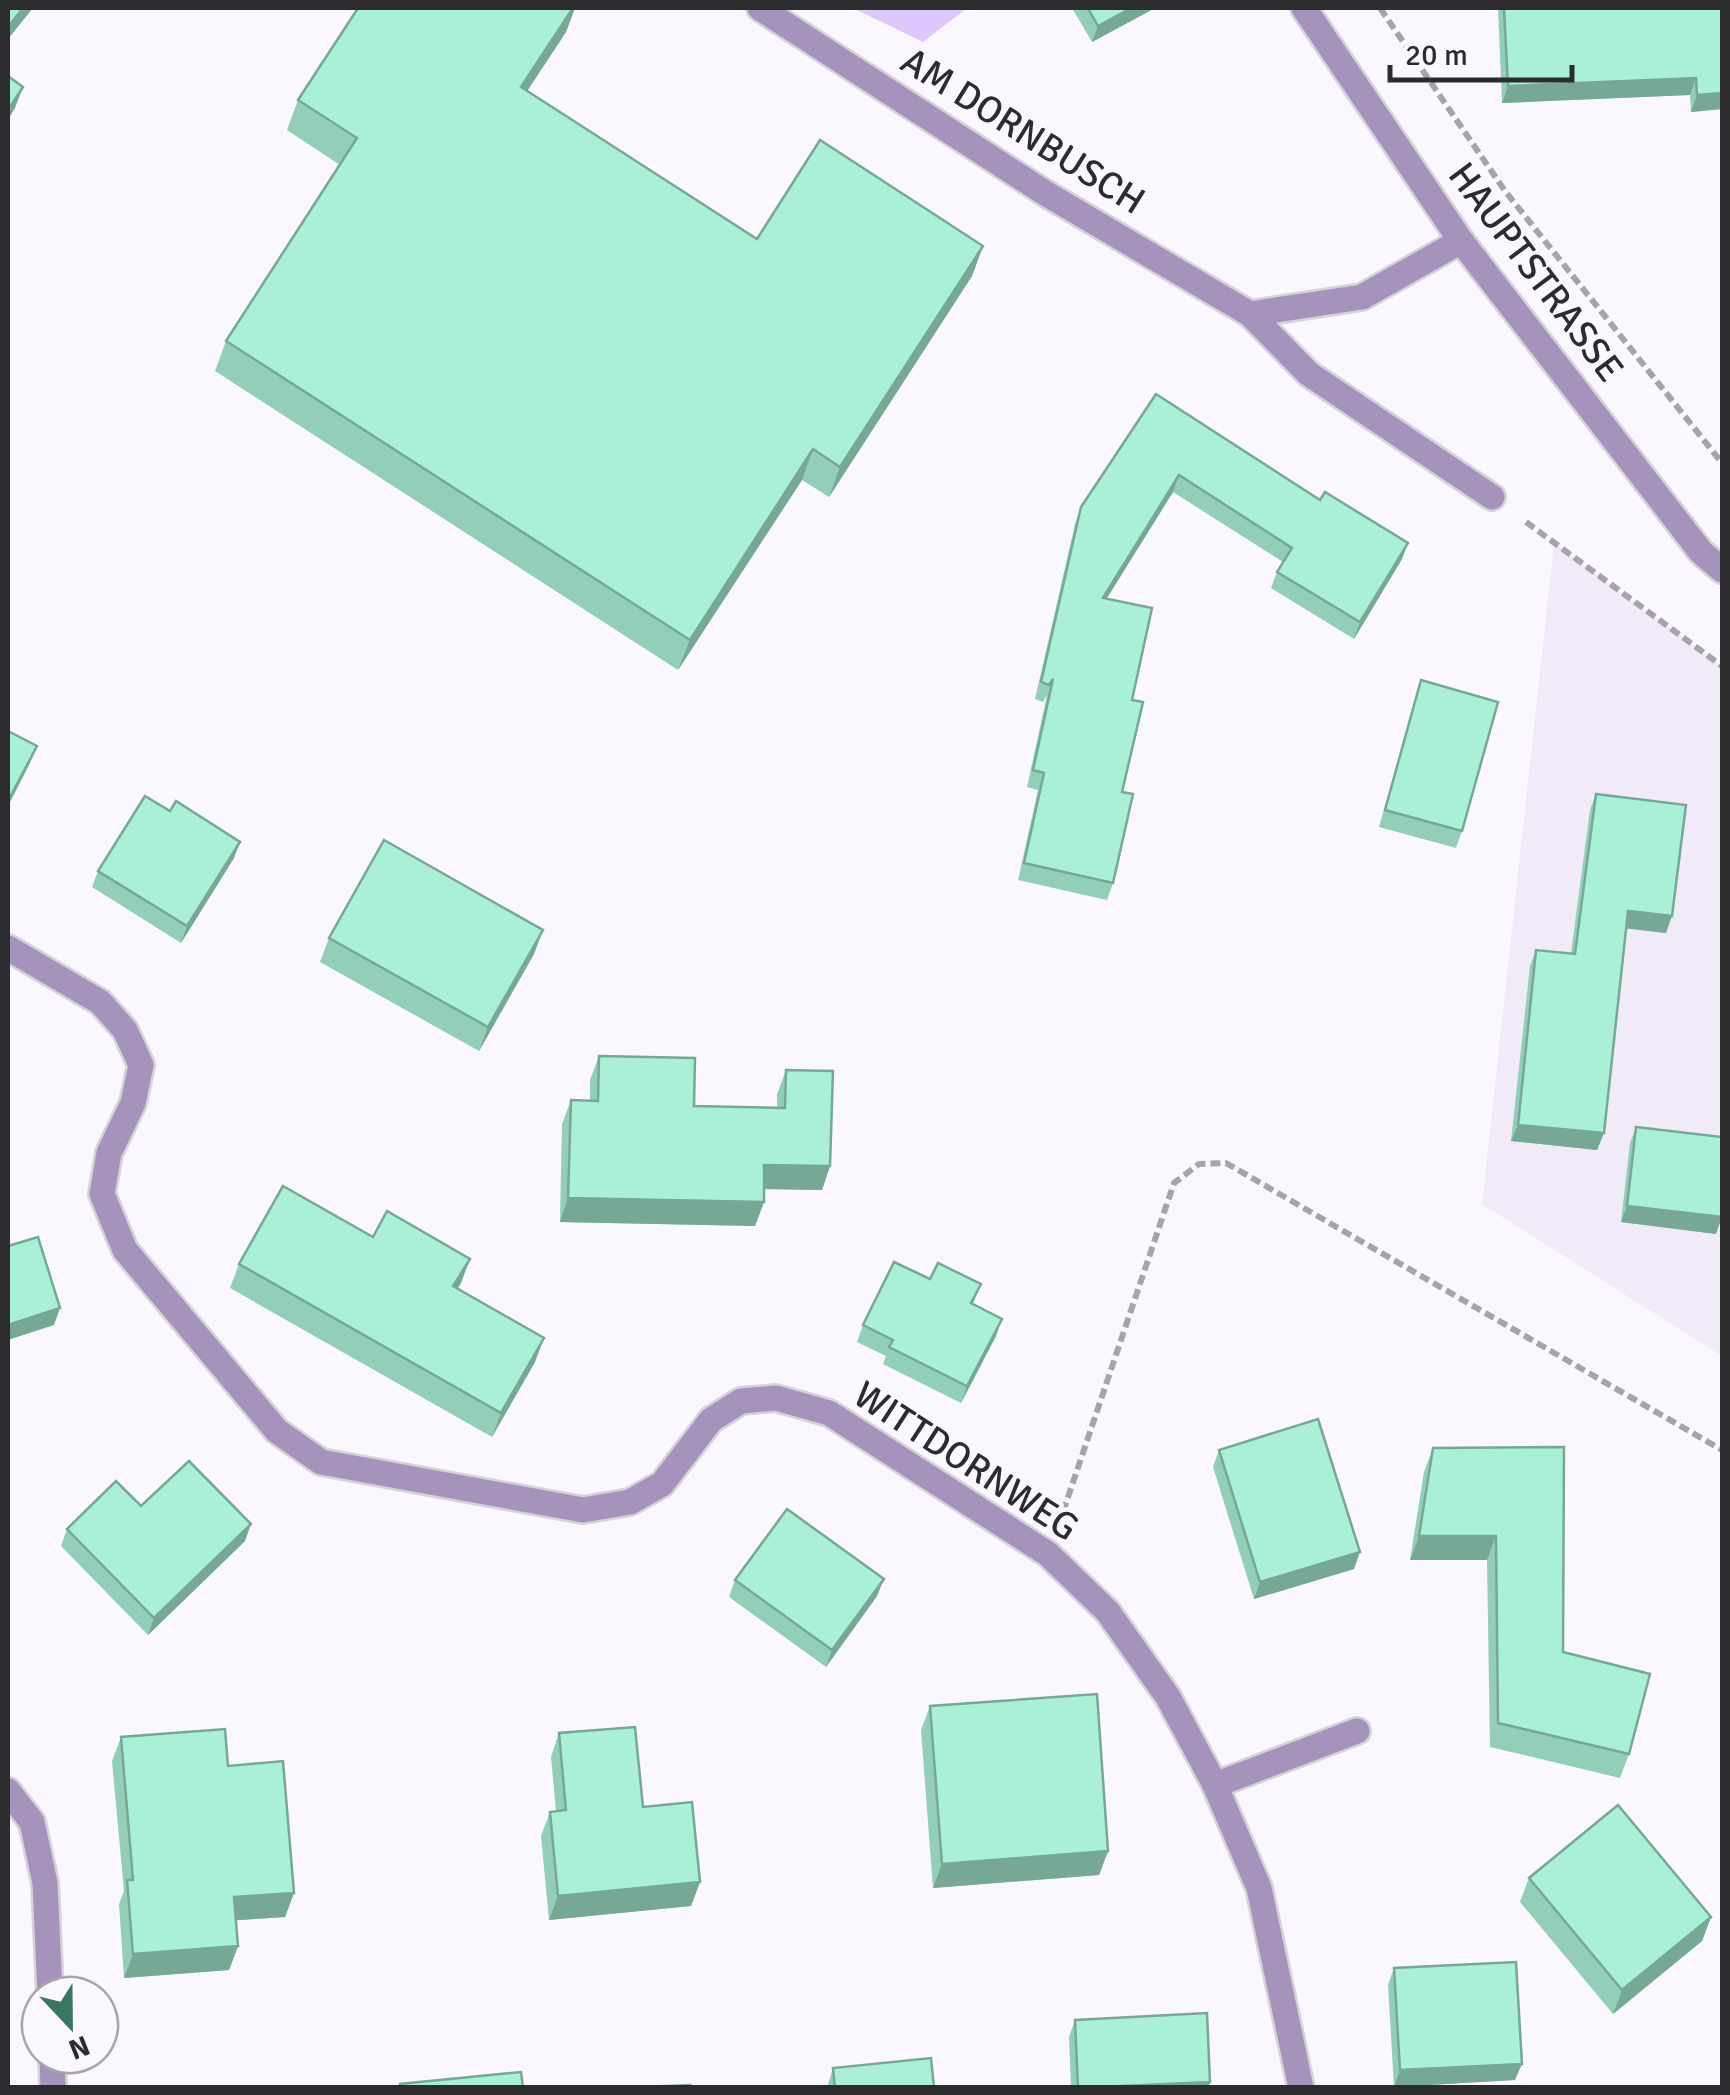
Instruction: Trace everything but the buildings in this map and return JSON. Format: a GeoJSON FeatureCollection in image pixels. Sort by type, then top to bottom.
{"type":"FeatureCollection","features":[{"type":"Feature","properties":{"kind":"street","name":"AM DORNBUSCH"},"geometry":{"type":"LineString","coordinates":[[760,8],[1045,193],[1250,314],[1309,374],[1492,497]]}},
{"type":"Feature","properties":{"kind":"street","name":"HAUPTSTRASSE"},"geometry":{"type":"LineString","coordinates":[[1304,8],[1461,240],[1701,552],[1722,570]]}},
{"type":"Feature","properties":{"kind":"street"},"geometry":{"type":"LineString","coordinates":[[1250,314],[1362,297],[1461,240]]}},
{"type":"Feature","properties":{"kind":"street","name":"WITTDORNWEG"},"geometry":{"type":"LineString","coordinates":[[8,948],[100,1002],[125,1030],[141,1064],[133,1103],[109,1153],[102,1194],[125,1250],[277,1431],[321,1462],[583,1510],[630,1502],[662,1484],[711,1420],[741,1401],[776,1398],[830,1412],[1048,1554],[1108,1612],[1168,1697],[1215,1785],[1259,1888],[1301,2088]]}},
{"type":"Feature","properties":{"kind":"street"},"geometry":{"type":"LineString","coordinates":[[1215,1785],[1357,1731]]}},
{"type":"Feature","properties":{"kind":"street"},"geometry":{"type":"LineString","coordinates":[[8,1791],[32,1822],[45,1883],[49,1975]]}},
{"type":"Feature","properties":{"kind":"path"},"geometry":{"type":"LineString","coordinates":[[1380,8],[1505,191],[1722,463]]}},
{"type":"Feature","properties":{"kind":"path"},"geometry":{"type":"LineString","coordinates":[[1492,497],[1722,666]]}},
{"type":"Feature","properties":{"kind":"path"},"geometry":{"type":"LineString","coordinates":[[1048,1554],[1174,1183],[1198,1164],[1226,1163],[1722,1450]]}},
{"type":"Feature","properties":{"kind":"shaded area"},"geometry":{"type":"Polygon","coordinates":[[[853,8],[967,8],[923,42],[853,8]]]}},
{"type":"Feature","properties":{"kind":"shaded area"},"geometry":{"type":"Polygon","coordinates":[[[1554,543],[1722,666],[1722,1356],[1482,1204],[1554,543]]]}}]}
